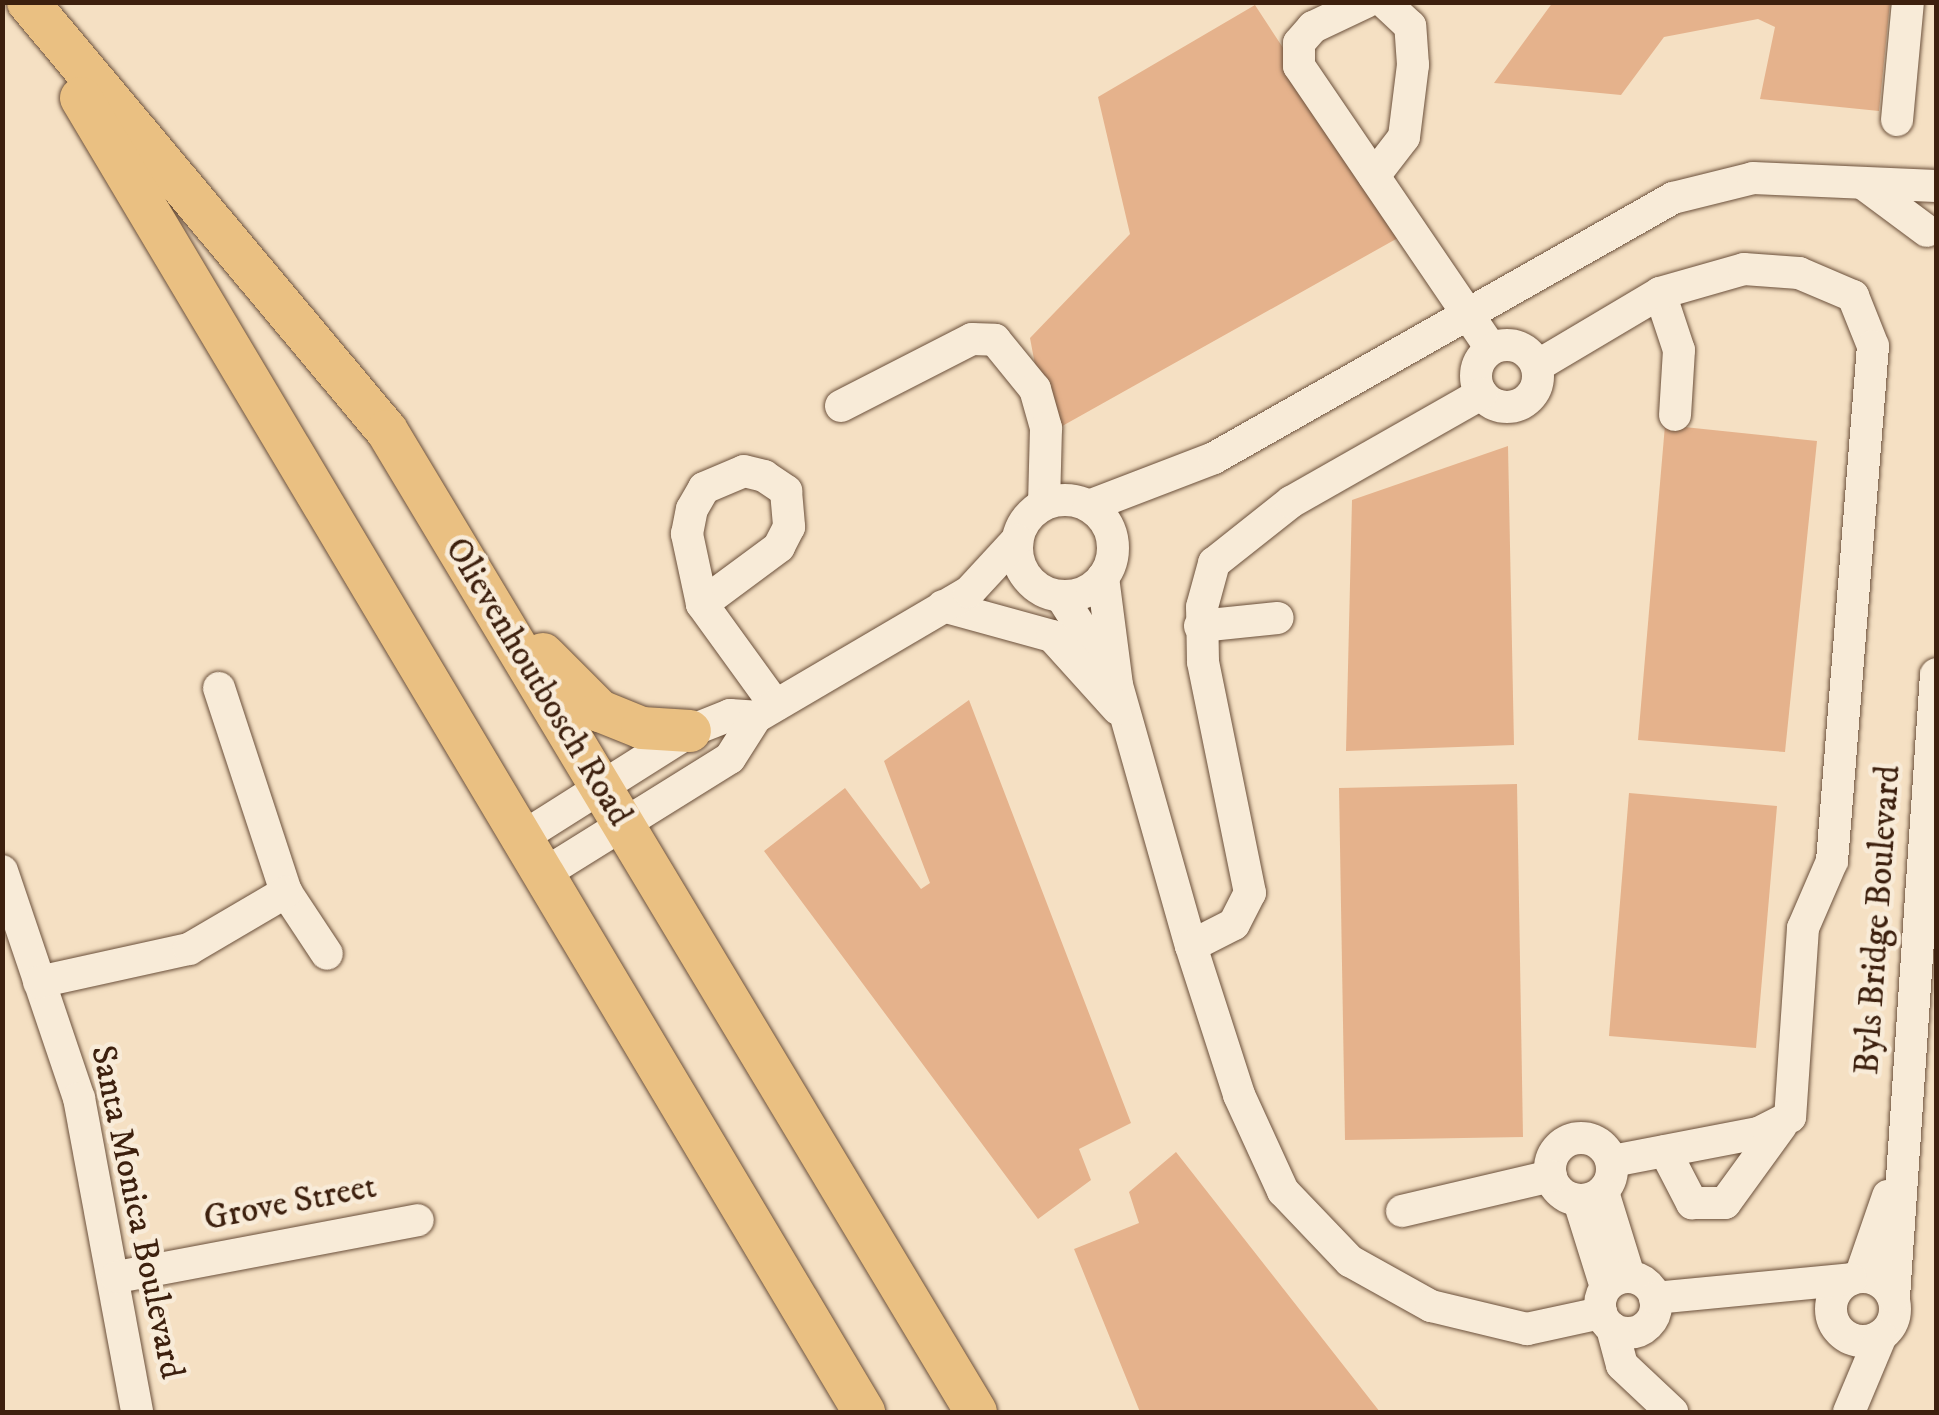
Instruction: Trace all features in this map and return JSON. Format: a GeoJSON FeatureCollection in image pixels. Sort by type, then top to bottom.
{"type":"FeatureCollection","features":[{"type":"Feature","properties":{"kind":"main road","name":"Olievenhoutbosch Road"},"geometry":{"type":"LineString","coordinates":[[26,2],[387,431],[976,1412]]}},
{"type":"Feature","properties":{"kind":"main road","name":"Olievenhoutbosch Road"},"geometry":{"type":"LineString","coordinates":[[26,2],[864,1412]]}},
{"type":"Feature","properties":{"kind":"main road"},"geometry":{"type":"LineString","coordinates":[[479,583],[586,701],[642,728],[690,731]]}},
{"type":"Feature","properties":{"kind":"street"},"geometry":{"type":"LineString","coordinates":[[1366,2],[1313,27],[1300,43],[1298,66],[1470,313],[1490,349]]}},
{"type":"Feature","properties":{"kind":"street"},"geometry":{"type":"LineString","coordinates":[[1374,176],[1404,137],[1412,65],[1410,26],[1384,2]]}},
{"type":"Feature","properties":{"kind":"street"},"geometry":{"type":"LineString","coordinates":[[1897,120],[1918,6]]}},
{"type":"Feature","properties":{"kind":"street"},"geometry":{"type":"LineString","coordinates":[[542,874],[730,758],[766,711],[956,599],[1017,540],[1070,504],[1214,458],[1470,313],[1710,185],[1753,178],[1936,189],[1925,210],[1932,236]]}},
{"type":"Feature","properties":{"kind":"street"},"geometry":{"type":"LineString","coordinates":[[1865,184],[1932,236]]}},
{"type":"Feature","properties":{"kind":"street"},"geometry":{"type":"LineString","coordinates":[[1537,366],[1518,346],[1490,349],[1476,369],[1480,394],[1502,408],[1526,402],[1537,366],[1660,293],[1744,269],[1798,273],[1853,296],[1872,332],[1832,861],[1803,928],[1798,1080],[1781,1126],[1725,1203],[1692,1203],[1665,1152]]}},
{"type":"Feature","properties":{"kind":"street"},"geometry":{"type":"LineString","coordinates":[[1660,293],[1680,350],[1675,414]]}},
{"type":"Feature","properties":{"kind":"street"},"geometry":{"type":"LineString","coordinates":[[841,406],[972,339],[995,340],[1035,389],[1048,449],[1070,504],[1108,562],[1117,685],[1192,946],[1258,1145],[1296,1209],[1350,1261],[1385,1286],[1479,1321],[1527,1329],[1655,1298],[1856,1278],[1894,1297],[1894,1319],[1881,1336],[1848,1412]]}},
{"type":"Feature","properties":{"kind":"street"},"geometry":{"type":"LineString","coordinates":[[1192,946],[1234,924],[1250,893],[1200,626],[1204,587],[1232,542],[1480,394]]}},
{"type":"Feature","properties":{"kind":"street"},"geometry":{"type":"LineString","coordinates":[[956,599],[1053,594],[1108,562],[1214,458]]}},
{"type":"Feature","properties":{"kind":"street"},"geometry":{"type":"LineString","coordinates":[[1017,540],[1022,570],[1053,594],[1117,685]]}},
{"type":"Feature","properties":{"kind":"street"},"geometry":{"type":"LineString","coordinates":[[956,599],[1052,636],[1127,721]]}},
{"type":"Feature","properties":{"kind":"street"},"geometry":{"type":"LineString","coordinates":[[702,604],[766,711]]}},
{"type":"Feature","properties":{"kind":"street"},"geometry":{"type":"LineString","coordinates":[[1200,626],[1278,618]]}},
{"type":"Feature","properties":{"kind":"street","name":"Byls Bridge Boulevard"},"geometry":{"type":"LineString","coordinates":[[1894,1297],[1936,674]]}},
{"type":"Feature","properties":{"kind":"street"},"geometry":{"type":"LineString","coordinates":[[220,688],[286,892],[327,954]]}},
{"type":"Feature","properties":{"kind":"street"},"geometry":{"type":"LineString","coordinates":[[521,838],[690,731],[730,715],[766,711]]}},
{"type":"Feature","properties":{"kind":"street","name":"Santa Monica Boulevard"},"geometry":{"type":"LineString","coordinates":[[2,872],[8,910],[39,982],[79,1098],[118,1277],[137,1412]]}},
{"type":"Feature","properties":{"kind":"street"},"geometry":{"type":"LineString","coordinates":[[39,982],[189,950],[286,892]]}},
{"type":"Feature","properties":{"kind":"street"},"geometry":{"type":"LineString","coordinates":[[1402,1211],[1550,1176],[1598,1185],[1665,1152],[1781,1126]]}},
{"type":"Feature","properties":{"kind":"street"},"geometry":{"type":"LineString","coordinates":[[1550,1176],[1555,1150],[1577,1137],[1602,1144],[1598,1185],[1622,1365],[1672,1412]]}},
{"type":"Feature","properties":{"kind":"street","name":"Byls Bridge Boulevard"},"geometry":{"type":"LineString","coordinates":[[1856,1278],[1900,1172]]}},
{"type":"Feature","properties":{"kind":"street","name":"Grove Street"},"geometry":{"type":"LineString","coordinates":[[118,1277],[418,1220]]}},
{"type":"Feature","properties":{"kind":"street"},"geometry":{"type":"LineString","coordinates":[[1848,1412],[1835,1322],[1856,1278]]}},
{"type":"Feature","properties":{"kind":"street"},"geometry":{"type":"LineString","coordinates":[[1786,1286],[1860,1342],[1881,1336]]}},
{"type":"Feature","properties":{"kind":"street"},"geometry":{"type":"LineString","coordinates":[[1617,1307],[1642,1368],[1680,1412]]}},
{"type":"Feature","properties":{"kind":"building"},"geometry":{"type":"Polygon","coordinates":[[[1553,2],[1890,2],[1879,111],[1760,99],[1775,27],[1758,19],[1664,37],[1621,95],[1494,83],[1553,2]]]}},
{"type":"Feature","properties":{"kind":"building"},"geometry":{"type":"Polygon","coordinates":[[[1255,5],[1405,234],[1048,434],[1030,338],[1130,234],[1098,97],[1255,5]]]}},
{"type":"Feature","properties":{"kind":"building"},"geometry":{"type":"Polygon","coordinates":[[[1665,425],[1817,441],[1785,752],[1638,740],[1665,425]]]}},
{"type":"Feature","properties":{"kind":"building"},"geometry":{"type":"Polygon","coordinates":[[[1508,446],[1514,745],[1346,751],[1352,500],[1508,446]]]}},
{"type":"Feature","properties":{"kind":"building"},"geometry":{"type":"Polygon","coordinates":[[[969,700],[1131,1123],[1079,1149],[1091,1180],[1038,1219],[764,851],[845,788],[921,889],[930,883],[884,761],[969,700]]]}},
{"type":"Feature","properties":{"kind":"building"},"geometry":{"type":"Polygon","coordinates":[[[1517,784],[1523,1137],[1345,1140],[1339,788],[1517,784]]]}},
{"type":"Feature","properties":{"kind":"building"},"geometry":{"type":"Polygon","coordinates":[[[1629,793],[1777,806],[1756,1048],[1609,1036],[1629,793]]]}},
{"type":"Feature","properties":{"kind":"building"},"geometry":{"type":"Polygon","coordinates":[[[1176,1152],[1380,1412],[1140,1412],[1074,1249],[1139,1223],[1129,1192],[1176,1152]]]}}]}
